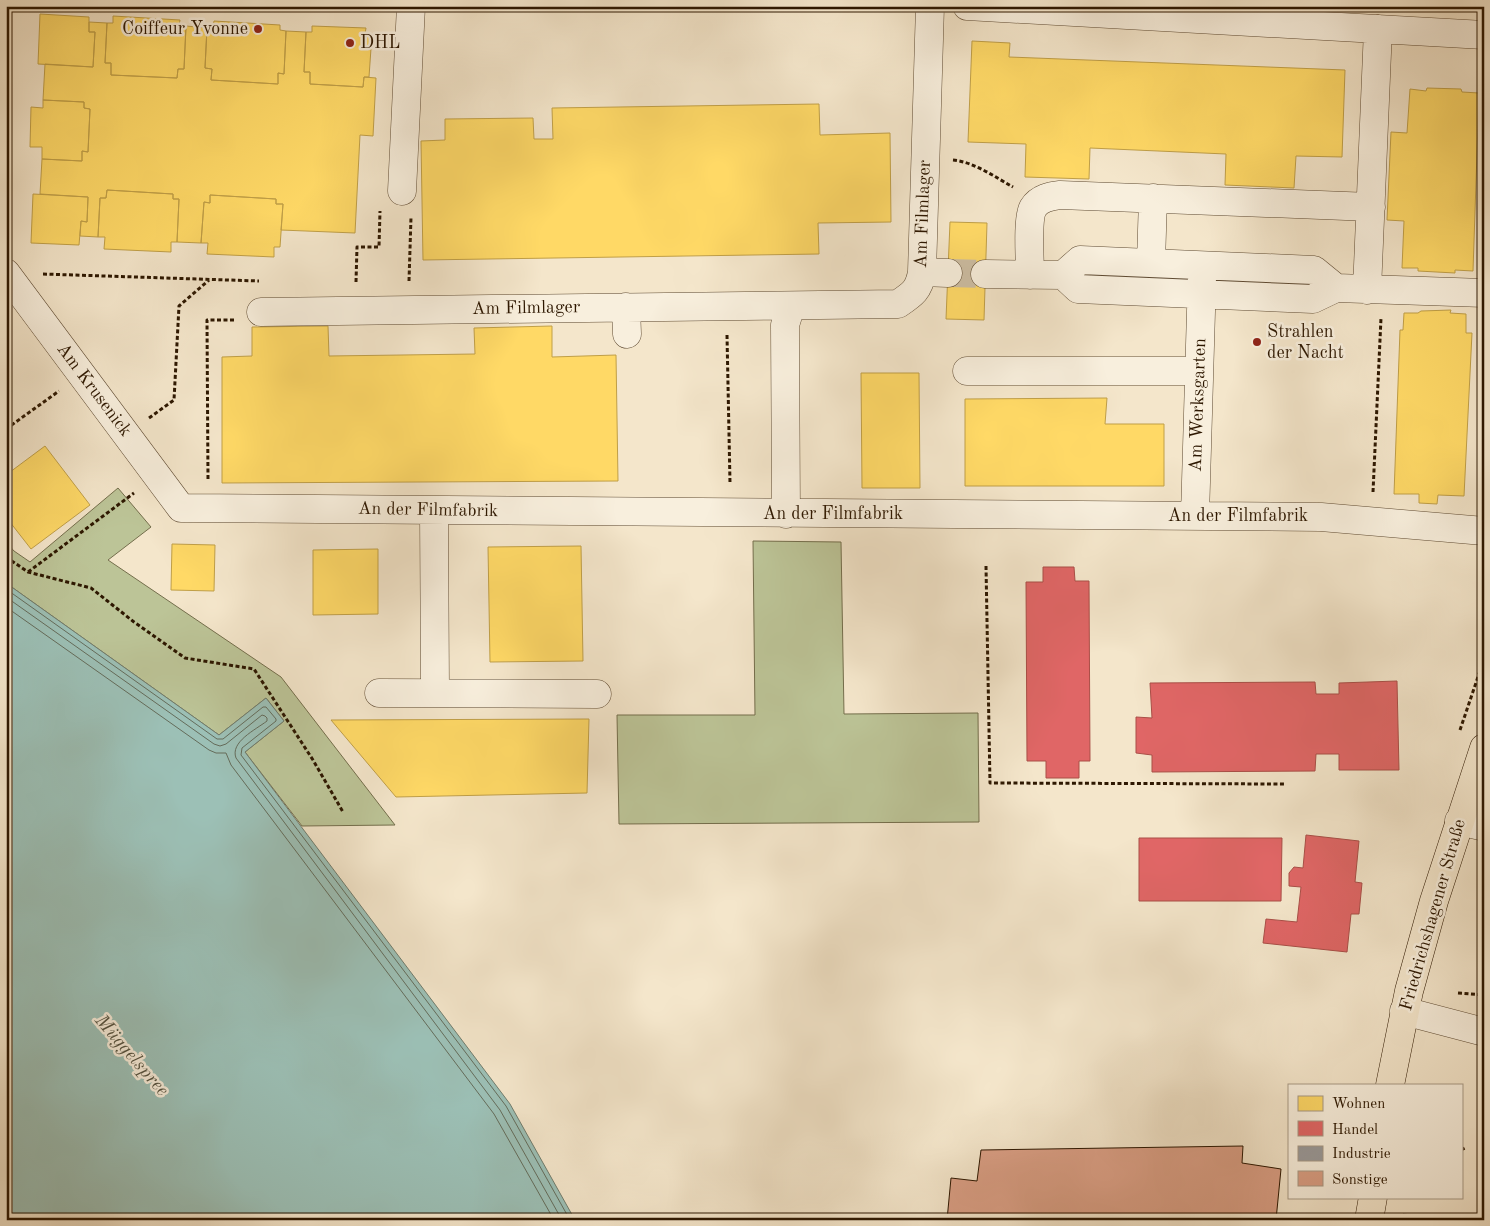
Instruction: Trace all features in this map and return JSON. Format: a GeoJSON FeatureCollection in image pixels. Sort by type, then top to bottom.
{"type":"FeatureCollection","features":[{"type":"Feature","properties":{"kind":"main road","name":"Friedrichshagener Straße"},"geometry":{"type":"LineString","coordinates":[[1390,1084],[1404,1011],[1434,901],[1472,824],[1484,748]]}},
{"type":"Feature","properties":{"kind":"main road"},"geometry":{"type":"LineString","coordinates":[[1369,1220],[1373,1198]]}},
{"type":"Feature","properties":{"kind":"street"},"geometry":{"type":"LineString","coordinates":[[391,197],[410,6]]}},
{"type":"Feature","properties":{"kind":"street","name":"Am Filmlager"},"geometry":{"type":"LineString","coordinates":[[261,312],[898,304],[914,293],[920,283],[935,272],[925,157],[930,6]]}},
{"type":"Feature","properties":{"kind":"street"},"geometry":{"type":"LineString","coordinates":[[967,6],[1484,35]]}},
{"type":"Feature","properties":{"kind":"street"},"geometry":{"type":"LineString","coordinates":[[1375,290],[1371,207],[1378,29]]}},
{"type":"Feature","properties":{"kind":"street"},"geometry":{"type":"LineString","coordinates":[[1030,275],[1030,218],[1034,207],[1046,197],[1060,195],[1371,207]]}},
{"type":"Feature","properties":{"kind":"street"},"geometry":{"type":"LineString","coordinates":[[1150,263],[1153,198]]}},
{"type":"Feature","properties":{"kind":"street"},"geometry":{"type":"LineString","coordinates":[[985,274],[1063,275],[1080,260],[1314,270],[1336,288]]}},
{"type":"Feature","properties":{"kind":"street","name":"Am Werksgarten"},"geometry":{"type":"LineString","coordinates":[[1194,516],[1202,265]]}},
{"type":"Feature","properties":{"kind":"street","name":"Am Krusenick"},"geometry":{"type":"LineString","coordinates":[[6,273],[181,508]]}},
{"type":"Feature","properties":{"kind":"street"},"geometry":{"type":"LineString","coordinates":[[1063,275],[1078,289],[1313,299],[1336,288],[1484,293]]}},
{"type":"Feature","properties":{"kind":"street"},"geometry":{"type":"LineString","coordinates":[[786,514],[785,325],[791,306]]}},
{"type":"Feature","properties":{"kind":"street"},"geometry":{"type":"LineString","coordinates":[[626,307],[627,334]]}},
{"type":"Feature","properties":{"kind":"street"},"geometry":{"type":"LineString","coordinates":[[967,371],[1199,371]]}},
{"type":"Feature","properties":{"kind":"street","name":"An der Filmfabrik"},"geometry":{"type":"LineString","coordinates":[[181,508],[1321,517],[1484,530]]}},
{"type":"Feature","properties":{"kind":"street"},"geometry":{"type":"LineString","coordinates":[[434,510],[435,692]]}},
{"type":"Feature","properties":{"kind":"street"},"geometry":{"type":"LineString","coordinates":[[379,694],[435,692],[597,694]]}},
{"type":"Feature","properties":{"kind":"street"},"geometry":{"type":"LineString","coordinates":[[1404,1011],[1484,1032]]}},
{"type":"Feature","properties":{"kind":"path"},"geometry":{"type":"LineString","coordinates":[[925,157],[960,160],[1042,200]]}},
{"type":"Feature","properties":{"kind":"path"},"geometry":{"type":"LineString","coordinates":[[356,285],[357,247],[378,247],[391,197]]}},
{"type":"Feature","properties":{"kind":"path"},"geometry":{"type":"LineString","coordinates":[[35,274],[268,282]]}},
{"type":"Feature","properties":{"kind":"path"},"geometry":{"type":"LineString","coordinates":[[127,434],[174,400],[179,306],[210,280]]}},
{"type":"Feature","properties":{"kind":"path"},"geometry":{"type":"LineString","coordinates":[[1372,522],[1375,290]]}},
{"type":"Feature","properties":{"kind":"path"},"geometry":{"type":"LineString","coordinates":[[727,306],[731,513]]}},
{"type":"Feature","properties":{"kind":"path"},"geometry":{"type":"LineString","coordinates":[[208,508],[207,320],[254,320],[261,312]]}},
{"type":"Feature","properties":{"kind":"path"},"geometry":{"type":"LineString","coordinates":[[6,430],[82,374]]}},
{"type":"Feature","properties":{"kind":"path"},"geometry":{"type":"LineString","coordinates":[[28,572],[157,476]]}},
{"type":"Feature","properties":{"kind":"path"},"geometry":{"type":"LineString","coordinates":[[6,557],[28,572],[91,588],[134,622],[185,658],[254,669],[313,760],[343,812]]}},
{"type":"Feature","properties":{"kind":"path"},"geometry":{"type":"LineString","coordinates":[[986,566],[990,783],[1284,784]]}},
{"type":"Feature","properties":{"kind":"path"},"geometry":{"type":"LineString","coordinates":[[1451,992],[1484,995]]}},
{"type":"Feature","properties":{"kind":"green space"},"geometry":{"type":"Polygon","coordinates":[[[118,488],[151,527],[108,560],[281,677],[395,825],[302,826],[245,752],[284,721],[266,698],[219,735],[6,583],[6,542],[14,551],[30,562],[118,488]]]}},
{"type":"Feature","properties":{"kind":"green space"},"geometry":{"type":"Polygon","coordinates":[[[753,541],[841,542],[844,714],[978,713],[979,822],[619,824],[617,715],[755,715],[753,541]]]}},
{"type":"Feature","properties":{"kind":"water","name":"Müggelspree"},"geometry":{"type":"Polygon","coordinates":[[[6,583],[219,735],[266,698],[284,721],[245,752],[510,1104],[575,1220],[6,1220],[6,583]]]}},
{"type":"Feature","properties":{"kind":"building: Wohnen"},"geometry":{"type":"Polygon","coordinates":[[[40,14],[89,17],[89,32],[95,32],[93,67],[38,64],[40,14]]]}},
{"type":"Feature","properties":{"kind":"building: Wohnen"},"geometry":{"type":"Polygon","coordinates":[[[113,16],[180,20],[179,26],[186,26],[184,69],[178,69],[177,78],[111,75],[111,63],[105,63],[107,23],[113,23],[113,16]]]}},
{"type":"Feature","properties":{"kind":"building: Wohnen"},"geometry":{"type":"Polygon","coordinates":[[[214,21],[280,25],[280,30],[286,31],[284,74],[278,73],[278,84],[211,80],[212,69],[205,68],[207,28],[213,28],[214,21]]]}},
{"type":"Feature","properties":{"kind":"building: Wohnen"},"geometry":{"type":"Polygon","coordinates":[[[89,22],[107,23],[105,63],[111,63],[111,75],[177,78],[178,69],[184,69],[186,26],[207,28],[205,68],[212,69],[211,80],[278,84],[278,73],[284,74],[286,31],[306,32],[304,72],[310,72],[310,84],[363,87],[364,77],[376,78],[373,136],[360,135],[355,233],[281,230],[283,204],[276,204],[276,199],[210,195],[210,203],[204,202],[201,243],[177,242],[179,199],[173,199],[173,194],[107,190],[106,198],[100,198],[98,237],[80,236],[81,221],[87,222],[88,197],[40,194],[42,159],[82,161],[82,151],[88,152],[90,109],[84,108],[84,102],[43,100],[45,64],[93,67],[95,32],[89,32],[89,22]]]}},
{"type":"Feature","properties":{"kind":"building: Wohnen"},"geometry":{"type":"Polygon","coordinates":[[[312,26],[366,28],[365,34],[372,34],[369,77],[364,77],[363,87],[310,84],[310,72],[304,72],[306,32],[312,32],[312,26]]]}},
{"type":"Feature","properties":{"kind":"building: Wohnen"},"geometry":{"type":"Polygon","coordinates":[[[972,41],[1010,43],[1009,57],[1345,70],[1342,157],[1296,156],[1294,188],[1225,185],[1226,154],[1090,148],[1089,179],[1025,177],[1026,144],[968,142],[972,41]]]}},
{"type":"Feature","properties":{"kind":"building: Wohnen"},"geometry":{"type":"Polygon","coordinates":[[[1427,88],[1461,89],[1462,92],[1479,93],[1473,271],[1455,270],[1455,273],[1418,271],[1418,268],[1402,268],[1404,221],[1387,220],[1391,132],[1407,133],[1410,89],[1426,91],[1427,88]]]}},
{"type":"Feature","properties":{"kind":"building: Wohnen"},"geometry":{"type":"Polygon","coordinates":[[[43,100],[84,102],[84,108],[90,109],[88,152],[82,151],[82,161],[42,159],[42,147],[30,147],[31,107],[43,108],[43,100]]]}},
{"type":"Feature","properties":{"kind":"building: Wohnen"},"geometry":{"type":"Polygon","coordinates":[[[819,104],[820,135],[890,133],[891,222],[818,223],[819,254],[423,260],[421,141],[445,140],[445,119],[533,118],[534,139],[553,139],[552,108],[819,104]]]}},
{"type":"Feature","properties":{"kind":"building: Wohnen"},"geometry":{"type":"Polygon","coordinates":[[[107,190],[173,194],[173,199],[179,199],[177,242],[171,242],[171,252],[104,249],[105,237],[98,237],[100,198],[106,198],[107,190]]]}},
{"type":"Feature","properties":{"kind":"building: Wohnen"},"geometry":{"type":"Polygon","coordinates":[[[33,194],[88,197],[87,222],[81,221],[79,245],[31,243],[33,194]]]}},
{"type":"Feature","properties":{"kind":"building: Wohnen"},"geometry":{"type":"Polygon","coordinates":[[[210,195],[276,199],[276,204],[283,204],[280,247],[274,247],[274,257],[207,254],[208,243],[201,243],[204,202],[210,203],[210,195]]]}},
{"type":"Feature","properties":{"kind":"building: Wohnen"},"geometry":{"type":"Polygon","coordinates":[[[950,222],[987,223],[984,320],[946,319],[950,222]]]}},
{"type":"Feature","properties":{"kind":"building: Wohnen"},"geometry":{"type":"Polygon","coordinates":[[[1451,310],[1450,313],[1466,314],[1466,333],[1472,333],[1464,496],[1438,495],[1437,504],[1419,503],[1419,494],[1394,494],[1400,330],[1403,330],[1404,313],[1451,310]]]}},
{"type":"Feature","properties":{"kind":"building: Wohnen"},"geometry":{"type":"Polygon","coordinates":[[[328,326],[329,356],[475,354],[474,328],[552,326],[552,357],[616,355],[618,481],[222,483],[222,357],[252,356],[252,327],[328,326]]]}},
{"type":"Feature","properties":{"kind":"building: Wohnen"},"geometry":{"type":"Polygon","coordinates":[[[861,373],[919,373],[920,488],[862,488],[861,373]]]}},
{"type":"Feature","properties":{"kind":"building: Wohnen"},"geometry":{"type":"Polygon","coordinates":[[[1107,398],[1105,424],[1164,424],[1164,486],[965,486],[965,399],[1107,398]]]}},
{"type":"Feature","properties":{"kind":"building: Wohnen"},"geometry":{"type":"Polygon","coordinates":[[[45,446],[90,505],[31,549],[6,517],[6,475],[45,446]]]}},
{"type":"Feature","properties":{"kind":"building: Wohnen"},"geometry":{"type":"Polygon","coordinates":[[[172,544],[215,545],[214,591],[171,590],[172,544]]]}},
{"type":"Feature","properties":{"kind":"building: Wohnen"},"geometry":{"type":"Polygon","coordinates":[[[581,546],[583,661],[490,662],[488,547],[581,546]]]}},
{"type":"Feature","properties":{"kind":"building: Wohnen"},"geometry":{"type":"Polygon","coordinates":[[[378,549],[378,614],[313,615],[313,550],[378,549]]]}},
{"type":"Feature","properties":{"kind":"building: Wohnen"},"geometry":{"type":"Polygon","coordinates":[[[589,719],[587,793],[396,797],[331,720],[589,719]]]}},
{"type":"Feature","properties":{"kind":"building: Handel"},"geometry":{"type":"Polygon","coordinates":[[[1043,567],[1074,567],[1075,581],[1089,581],[1090,761],[1079,761],[1079,778],[1046,778],[1046,761],[1027,761],[1026,582],[1043,582],[1043,567]]]}},
{"type":"Feature","properties":{"kind":"building: Handel"},"geometry":{"type":"Polygon","coordinates":[[[1397,681],[1399,770],[1339,770],[1339,754],[1316,754],[1315,771],[1152,772],[1152,755],[1136,753],[1136,717],[1152,718],[1150,683],[1315,682],[1316,694],[1339,694],[1339,683],[1397,681]]]}},
{"type":"Feature","properties":{"kind":"building: Handel"},"geometry":{"type":"Polygon","coordinates":[[[1306,835],[1359,841],[1355,882],[1362,883],[1359,914],[1351,914],[1347,952],[1263,943],[1266,919],[1297,922],[1301,887],[1289,886],[1289,873],[1294,867],[1303,868],[1306,835]]]}},
{"type":"Feature","properties":{"kind":"building: Handel"},"geometry":{"type":"Polygon","coordinates":[[[1139,838],[1282,838],[1281,901],[1139,901],[1139,838]]]}},
{"type":"Feature","properties":{"kind":"building: Industrie"},"geometry":{"type":"Polygon","coordinates":[[[1403,1214],[1412,1215],[1460,1220],[1403,1220],[1403,1214]]]}},
{"type":"Feature","properties":{"kind":"building: Sonstige"},"geometry":{"type":"Polygon","coordinates":[[[1243,1146],[1242,1163],[1281,1169],[1276,1220],[947,1220],[951,1178],[977,1181],[981,1150],[1243,1146]]]}},
{"type":"Feature","properties":{"kind":"tunnel"},"geometry":{"type":"LineString","coordinates":[[948,273],[985,274]]}},
{"type":"Feature","properties":{"kind":"place","name":"Coiffeur Yvonne"},"geometry":{"type":"Point","coordinates":[258,29]}},
{"type":"Feature","properties":{"kind":"place","name":"DHL"},"geometry":{"type":"Point","coordinates":[350,43]}},
{"type":"Feature","properties":{"kind":"place","name":"Strahlen der Nacht"},"geometry":{"type":"Point","coordinates":[1257,342]}}]}
